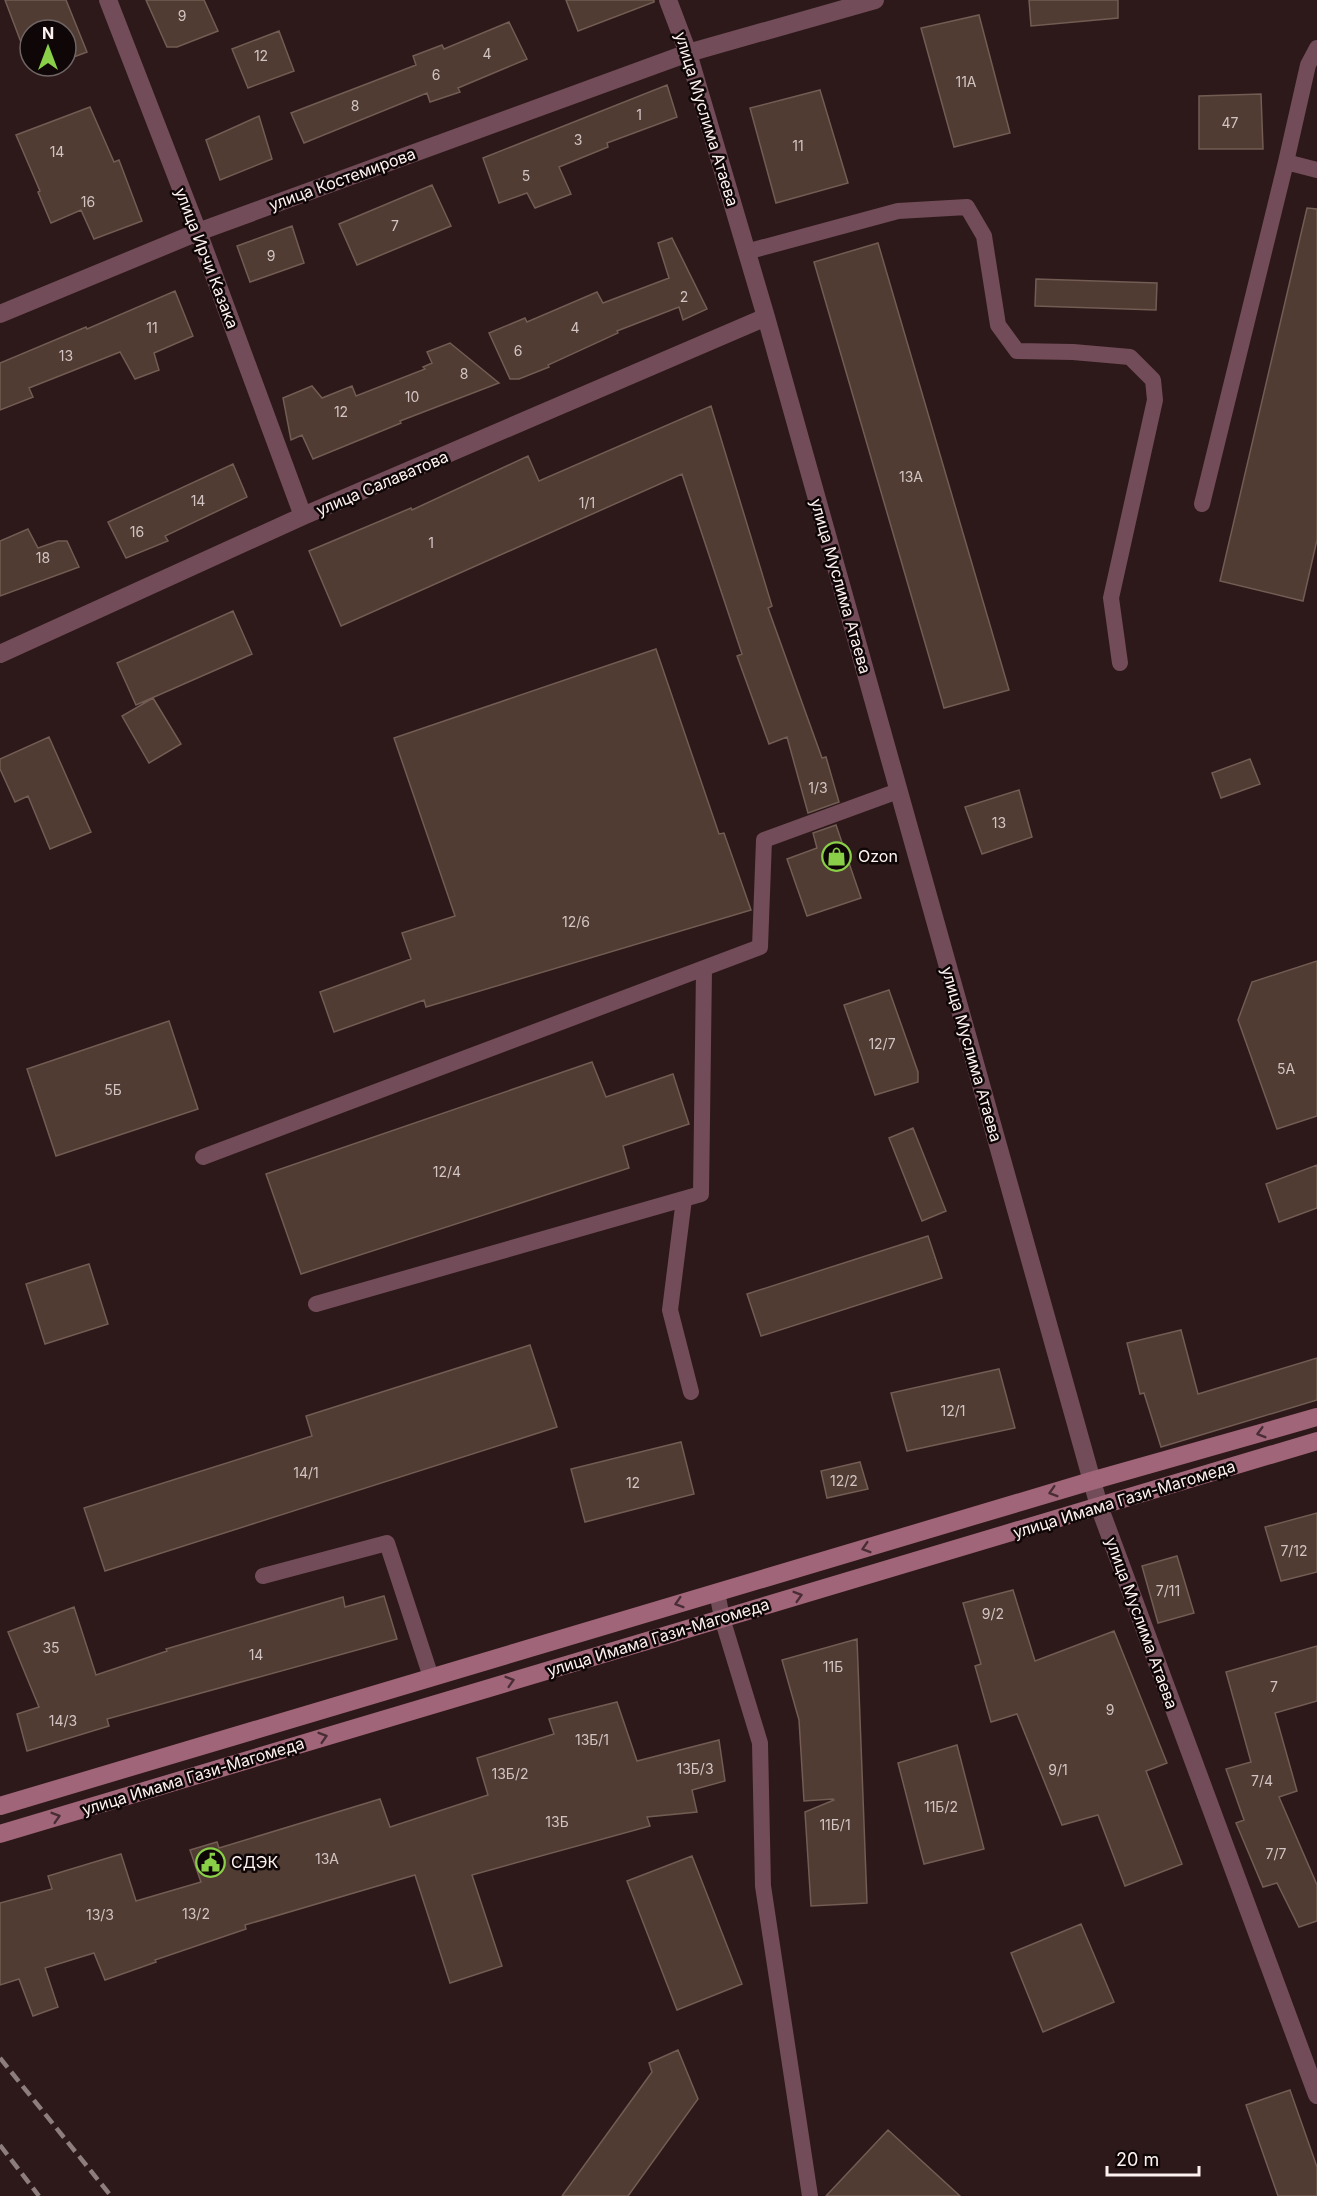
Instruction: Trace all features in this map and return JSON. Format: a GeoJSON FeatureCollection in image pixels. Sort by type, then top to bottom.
{"type":"FeatureCollection","features":[{"type":"Feature","properties":{"kind":"main road"},"geometry":{"type":"LineString","coordinates":[[0,1806],[1091,1480],[1317,1417]]}},
{"type":"Feature","properties":{"kind":"main road","name":"улица Имама Гази-Магомеда"},"geometry":{"type":"LineString","coordinates":[[0,1834],[1317,1441]]}},
{"type":"Feature","properties":{"kind":"street","name":"улица Ирчи Казака"},"geometry":{"type":"LineString","coordinates":[[108,0],[198,232],[303,516]]}},
{"type":"Feature","properties":{"kind":"street","name":"улица Муслима Атаева"},"geometry":{"type":"LineString","coordinates":[[668,0],[688,53],[766,317],[1099,1506],[1317,2095]]}},
{"type":"Feature","properties":{"kind":"street","name":"улица Костемирова"},"geometry":{"type":"LineString","coordinates":[[0,314],[198,232],[688,53],[875,0]]}},
{"type":"Feature","properties":{"kind":"street","name":"улица Салаватова"},"geometry":{"type":"LineString","coordinates":[[0,654],[303,516],[766,317]]}},
{"type":"Feature","properties":{"kind":"lane"},"geometry":{"type":"LineString","coordinates":[[1202,504],[1308,65],[1317,48]]}},
{"type":"Feature","properties":{"kind":"lane"},"geometry":{"type":"LineString","coordinates":[[1286,162],[1317,170]]}},
{"type":"Feature","properties":{"kind":"lane"},"geometry":{"type":"LineString","coordinates":[[746,252],[898,211],[967,207],[984,236],[998,325],[1017,351],[1073,352],[1130,357],[1153,380],[1155,400],[1112,598],[1120,663]]}},
{"type":"Feature","properties":{"kind":"lane"},"geometry":{"type":"LineString","coordinates":[[203,1157],[760,947],[764,840],[898,791]]}},
{"type":"Feature","properties":{"kind":"lane"},"geometry":{"type":"LineString","coordinates":[[316,1304],[701,1194],[704,969]]}},
{"type":"Feature","properties":{"kind":"lane"},"geometry":{"type":"LineString","coordinates":[[684,1199],[670,1310],[691,1392]]}},
{"type":"Feature","properties":{"kind":"lane"},"geometry":{"type":"LineString","coordinates":[[263,1576],[387,1543],[431,1677]]}},
{"type":"Feature","properties":{"kind":"lane"},"geometry":{"type":"LineString","coordinates":[[717,1592],[722,1618],[760,1743],[763,1886],[810,2196]]}},
{"type":"Feature","properties":{"kind":"building"},"geometry":{"type":"Polygon","coordinates":[[[5,0],[66,0],[73,18],[18,18],[18,34],[5,0]]]}},
{"type":"Feature","properties":{"kind":"building"},"geometry":{"type":"Polygon","coordinates":[[[146,0],[204,0],[218,31],[177,47],[167,47],[146,0]]]}},
{"type":"Feature","properties":{"kind":"building"},"geometry":{"type":"Polygon","coordinates":[[[566,0],[654,0],[654,2],[578,31],[566,0]]]}},
{"type":"Feature","properties":{"kind":"building"},"geometry":{"type":"Polygon","coordinates":[[[1029,0],[1118,0],[1118,18],[1031,26],[1029,0]]]}},
{"type":"Feature","properties":{"kind":"building"},"geometry":{"type":"Polygon","coordinates":[[[979,15],[1010,133],[954,147],[921,28],[979,15]]]}},
{"type":"Feature","properties":{"kind":"building"},"geometry":{"type":"Polygon","coordinates":[[[509,22],[527,59],[458,88],[460,92],[430,102],[427,93],[304,143],[291,113],[416,65],[413,56],[442,45],[444,49],[509,22]]]}},
{"type":"Feature","properties":{"kind":"building"},"geometry":{"type":"Polygon","coordinates":[[[78,30],[87,52],[78,55],[78,30]]]}},
{"type":"Feature","properties":{"kind":"building"},"geometry":{"type":"Polygon","coordinates":[[[279,31],[294,71],[248,88],[232,49],[279,31]]]}},
{"type":"Feature","properties":{"kind":"building"},"geometry":{"type":"Polygon","coordinates":[[[667,85],[677,117],[607,143],[608,147],[559,167],[571,194],[535,208],[527,193],[499,203],[483,158],[667,85]]]}},
{"type":"Feature","properties":{"kind":"building"},"geometry":{"type":"Polygon","coordinates":[[[820,90],[848,183],[776,203],[750,108],[820,90]]]}},
{"type":"Feature","properties":{"kind":"building"},"geometry":{"type":"Polygon","coordinates":[[[1261,94],[1263,149],[1199,149],[1199,96],[1261,94]]]}},
{"type":"Feature","properties":{"kind":"building"},"geometry":{"type":"Polygon","coordinates":[[[90,107],[114,162],[119,160],[142,221],[94,239],[81,210],[51,223],[16,135],[90,107]]]}},
{"type":"Feature","properties":{"kind":"building"},"geometry":{"type":"Polygon","coordinates":[[[259,116],[272,159],[220,180],[206,140],[259,116]]]}},
{"type":"Feature","properties":{"kind":"building"},"geometry":{"type":"Polygon","coordinates":[[[432,185],[451,226],[357,265],[339,224],[432,185]]]}},
{"type":"Feature","properties":{"kind":"building"},"geometry":{"type":"Polygon","coordinates":[[[1307,208],[1317,209],[1317,540],[1303,601],[1220,581],[1307,208]]]}},
{"type":"Feature","properties":{"kind":"building"},"geometry":{"type":"Polygon","coordinates":[[[292,226],[304,263],[250,282],[237,246],[292,226]]]}},
{"type":"Feature","properties":{"kind":"building"},"geometry":{"type":"Polygon","coordinates":[[[672,238],[707,309],[683,320],[679,307],[617,331],[618,333],[548,365],[549,367],[519,379],[510,379],[489,333],[525,318],[527,322],[597,292],[603,303],[669,278],[658,243],[672,238]]]}},
{"type":"Feature","properties":{"kind":"building"},"geometry":{"type":"Polygon","coordinates":[[[878,243],[1009,690],[944,708],[814,262],[878,243]]]}},
{"type":"Feature","properties":{"kind":"building"},"geometry":{"type":"Polygon","coordinates":[[[1036,279],[1157,283],[1156,310],[1035,306],[1036,279]]]}},
{"type":"Feature","properties":{"kind":"building"},"geometry":{"type":"Polygon","coordinates":[[[175,291],[193,336],[154,353],[159,370],[135,379],[120,352],[29,388],[33,397],[0,410],[0,363],[175,291]]]}},
{"type":"Feature","properties":{"kind":"building"},"geometry":{"type":"Polygon","coordinates":[[[450,343],[499,383],[400,421],[401,423],[313,459],[302,435],[291,440],[283,398],[312,386],[322,398],[352,386],[356,396],[425,369],[423,367],[432,363],[427,352],[450,343]]]}},
{"type":"Feature","properties":{"kind":"building"},"geometry":{"type":"Polygon","coordinates":[[[711,406],[772,606],[768,608],[822,758],[826,757],[839,802],[808,813],[787,737],[769,744],[737,656],[742,654],[682,474],[341,626],[309,551],[411,508],[412,510],[528,456],[539,481],[711,406]]]}},
{"type":"Feature","properties":{"kind":"building"},"geometry":{"type":"Polygon","coordinates":[[[233,464],[247,497],[165,536],[168,541],[126,558],[108,522],[233,464]]]}},
{"type":"Feature","properties":{"kind":"building"},"geometry":{"type":"Polygon","coordinates":[[[28,529],[38,548],[58,541],[67,541],[79,567],[0,596],[0,541],[28,529]]]}},
{"type":"Feature","properties":{"kind":"building"},"geometry":{"type":"Polygon","coordinates":[[[233,611],[252,654],[136,705],[117,663],[233,611]]]}},
{"type":"Feature","properties":{"kind":"building"},"geometry":{"type":"Polygon","coordinates":[[[656,649],[719,834],[724,833],[751,910],[426,1007],[424,1000],[334,1032],[320,992],[411,959],[402,933],[455,916],[394,738],[656,649]]]}},
{"type":"Feature","properties":{"kind":"building"},"geometry":{"type":"Polygon","coordinates":[[[153,698],[181,744],[149,763],[122,716],[153,698]]]}},
{"type":"Feature","properties":{"kind":"building"},"geometry":{"type":"Polygon","coordinates":[[[49,737],[91,832],[50,849],[28,796],[15,802],[0,769],[0,759],[49,737]]]}},
{"type":"Feature","properties":{"kind":"building"},"geometry":{"type":"Polygon","coordinates":[[[1250,759],[1260,784],[1221,798],[1212,773],[1250,759]]]}},
{"type":"Feature","properties":{"kind":"building"},"geometry":{"type":"Polygon","coordinates":[[[1019,790],[1032,837],[982,854],[965,807],[1019,790]]]}},
{"type":"Feature","properties":{"kind":"building"},"geometry":{"type":"Polygon","coordinates":[[[836,825],[861,898],[807,916],[787,859],[817,848],[813,833],[836,825]]]}},
{"type":"Feature","properties":{"kind":"building"},"geometry":{"type":"Polygon","coordinates":[[[1317,961],[1317,1116],[1277,1129],[1238,1020],[1252,982],[1317,961]]]}},
{"type":"Feature","properties":{"kind":"building"},"geometry":{"type":"Polygon","coordinates":[[[889,990],[918,1072],[918,1082],[875,1095],[844,1005],[889,990]]]}},
{"type":"Feature","properties":{"kind":"building"},"geometry":{"type":"Polygon","coordinates":[[[169,1021],[198,1109],[56,1156],[27,1069],[169,1021]]]}},
{"type":"Feature","properties":{"kind":"building"},"geometry":{"type":"Polygon","coordinates":[[[592,1062],[606,1097],[673,1074],[689,1124],[623,1146],[629,1168],[301,1274],[266,1174],[592,1062]]]}},
{"type":"Feature","properties":{"kind":"building"},"geometry":{"type":"Polygon","coordinates":[[[913,1128],[946,1211],[922,1221],[889,1138],[913,1128]]]}},
{"type":"Feature","properties":{"kind":"building"},"geometry":{"type":"Polygon","coordinates":[[[1317,1165],[1317,1208],[1279,1222],[1266,1184],[1317,1165]]]}},
{"type":"Feature","properties":{"kind":"building"},"geometry":{"type":"Polygon","coordinates":[[[928,1236],[942,1278],[761,1336],[747,1294],[928,1236]]]}},
{"type":"Feature","properties":{"kind":"building"},"geometry":{"type":"Polygon","coordinates":[[[89,1264],[108,1324],[45,1344],[26,1284],[89,1264]]]}},
{"type":"Feature","properties":{"kind":"building"},"geometry":{"type":"Polygon","coordinates":[[[1181,1330],[1198,1394],[1317,1358],[1317,1400],[1161,1447],[1144,1393],[1140,1394],[1127,1343],[1181,1330]]]}},
{"type":"Feature","properties":{"kind":"building"},"geometry":{"type":"Polygon","coordinates":[[[530,1345],[557,1427],[105,1571],[84,1508],[312,1436],[306,1416],[530,1345]]]}},
{"type":"Feature","properties":{"kind":"building"},"geometry":{"type":"Polygon","coordinates":[[[999,1369],[1015,1428],[907,1451],[891,1393],[999,1369]]]}},
{"type":"Feature","properties":{"kind":"building"},"geometry":{"type":"Polygon","coordinates":[[[681,1442],[694,1494],[585,1522],[571,1469],[681,1442]]]}},
{"type":"Feature","properties":{"kind":"building"},"geometry":{"type":"Polygon","coordinates":[[[860,1462],[868,1489],[827,1498],[821,1471],[860,1462]]]}},
{"type":"Feature","properties":{"kind":"building"},"geometry":{"type":"Polygon","coordinates":[[[1317,1513],[1317,1572],[1281,1581],[1265,1527],[1317,1513]]]}},
{"type":"Feature","properties":{"kind":"building"},"geometry":{"type":"Polygon","coordinates":[[[1177,1556],[1194,1613],[1158,1623],[1142,1566],[1177,1556]]]}},
{"type":"Feature","properties":{"kind":"building"},"geometry":{"type":"Polygon","coordinates":[[[1013,1590],[1035,1661],[1114,1631],[1167,1763],[1146,1771],[1182,1864],[1125,1886],[1098,1815],[1062,1825],[1017,1714],[991,1722],[975,1666],[981,1664],[963,1603],[1013,1590]]]}},
{"type":"Feature","properties":{"kind":"building"},"geometry":{"type":"Polygon","coordinates":[[[384,1596],[397,1639],[107,1719],[109,1726],[27,1751],[17,1714],[39,1707],[8,1632],[74,1607],[96,1675],[167,1651],[166,1649],[343,1597],[345,1607],[384,1596]]]}},
{"type":"Feature","properties":{"kind":"building"},"geometry":{"type":"Polygon","coordinates":[[[857,1639],[867,1903],[811,1906],[805,1812],[834,1800],[804,1801],[799,1720],[782,1660],[857,1639]]]}},
{"type":"Feature","properties":{"kind":"building"},"geometry":{"type":"Polygon","coordinates":[[[1317,1646],[1317,1701],[1275,1713],[1297,1791],[1279,1797],[1317,1885],[1317,1921],[1299,1927],[1277,1883],[1263,1887],[1236,1823],[1244,1820],[1226,1769],[1251,1762],[1226,1672],[1317,1646]]]}},
{"type":"Feature","properties":{"kind":"building"},"geometry":{"type":"Polygon","coordinates":[[[617,1702],[637,1761],[719,1740],[725,1781],[692,1790],[697,1812],[647,1817],[650,1826],[472,1875],[502,1966],[450,1983],[415,1875],[245,1925],[246,1929],[155,1960],[156,1962],[105,1980],[94,1953],[45,1968],[58,2007],[33,2016],[19,1979],[0,1985],[0,1903],[52,1889],[48,1876],[121,1854],[136,1901],[201,1882],[190,1850],[217,1842],[219,1848],[380,1799],[390,1827],[488,1795],[477,1758],[554,1734],[549,1719],[617,1702]]]}},
{"type":"Feature","properties":{"kind":"building"},"geometry":{"type":"Polygon","coordinates":[[[957,1745],[984,1849],[924,1864],[898,1763],[957,1745]]]}},
{"type":"Feature","properties":{"kind":"building"},"geometry":{"type":"Polygon","coordinates":[[[692,1856],[742,1984],[677,2010],[627,1881],[692,1856]]]}},
{"type":"Feature","properties":{"kind":"building"},"geometry":{"type":"Polygon","coordinates":[[[1081,1924],[1114,2002],[1043,2032],[1011,1953],[1081,1924]]]}},
{"type":"Feature","properties":{"kind":"building"},"geometry":{"type":"Polygon","coordinates":[[[678,2050],[698,2099],[628,2196],[562,2196],[652,2072],[649,2063],[678,2050]]]}},
{"type":"Feature","properties":{"kind":"building"},"geometry":{"type":"Polygon","coordinates":[[[1290,2090],[1317,2167],[1317,2196],[1278,2196],[1246,2105],[1290,2090]]]}},
{"type":"Feature","properties":{"kind":"building"},"geometry":{"type":"Polygon","coordinates":[[[888,2130],[960,2196],[826,2196],[888,2130]]]}},
{"type":"Feature","properties":{"kind":"railway"},"geometry":{"type":"LineString","coordinates":[[0,2058],[111,2196]]}},
{"type":"Feature","properties":{"kind":"railway"},"geometry":{"type":"LineString","coordinates":[[0,2145],[39,2196]]}},
{"type":"Feature","properties":{"kind":"place","name":"Ozon"},"geometry":{"type":"Point","coordinates":[837,856]}},
{"type":"Feature","properties":{"kind":"place","name":"СДЭК"},"geometry":{"type":"Point","coordinates":[210,1862]}}]}
